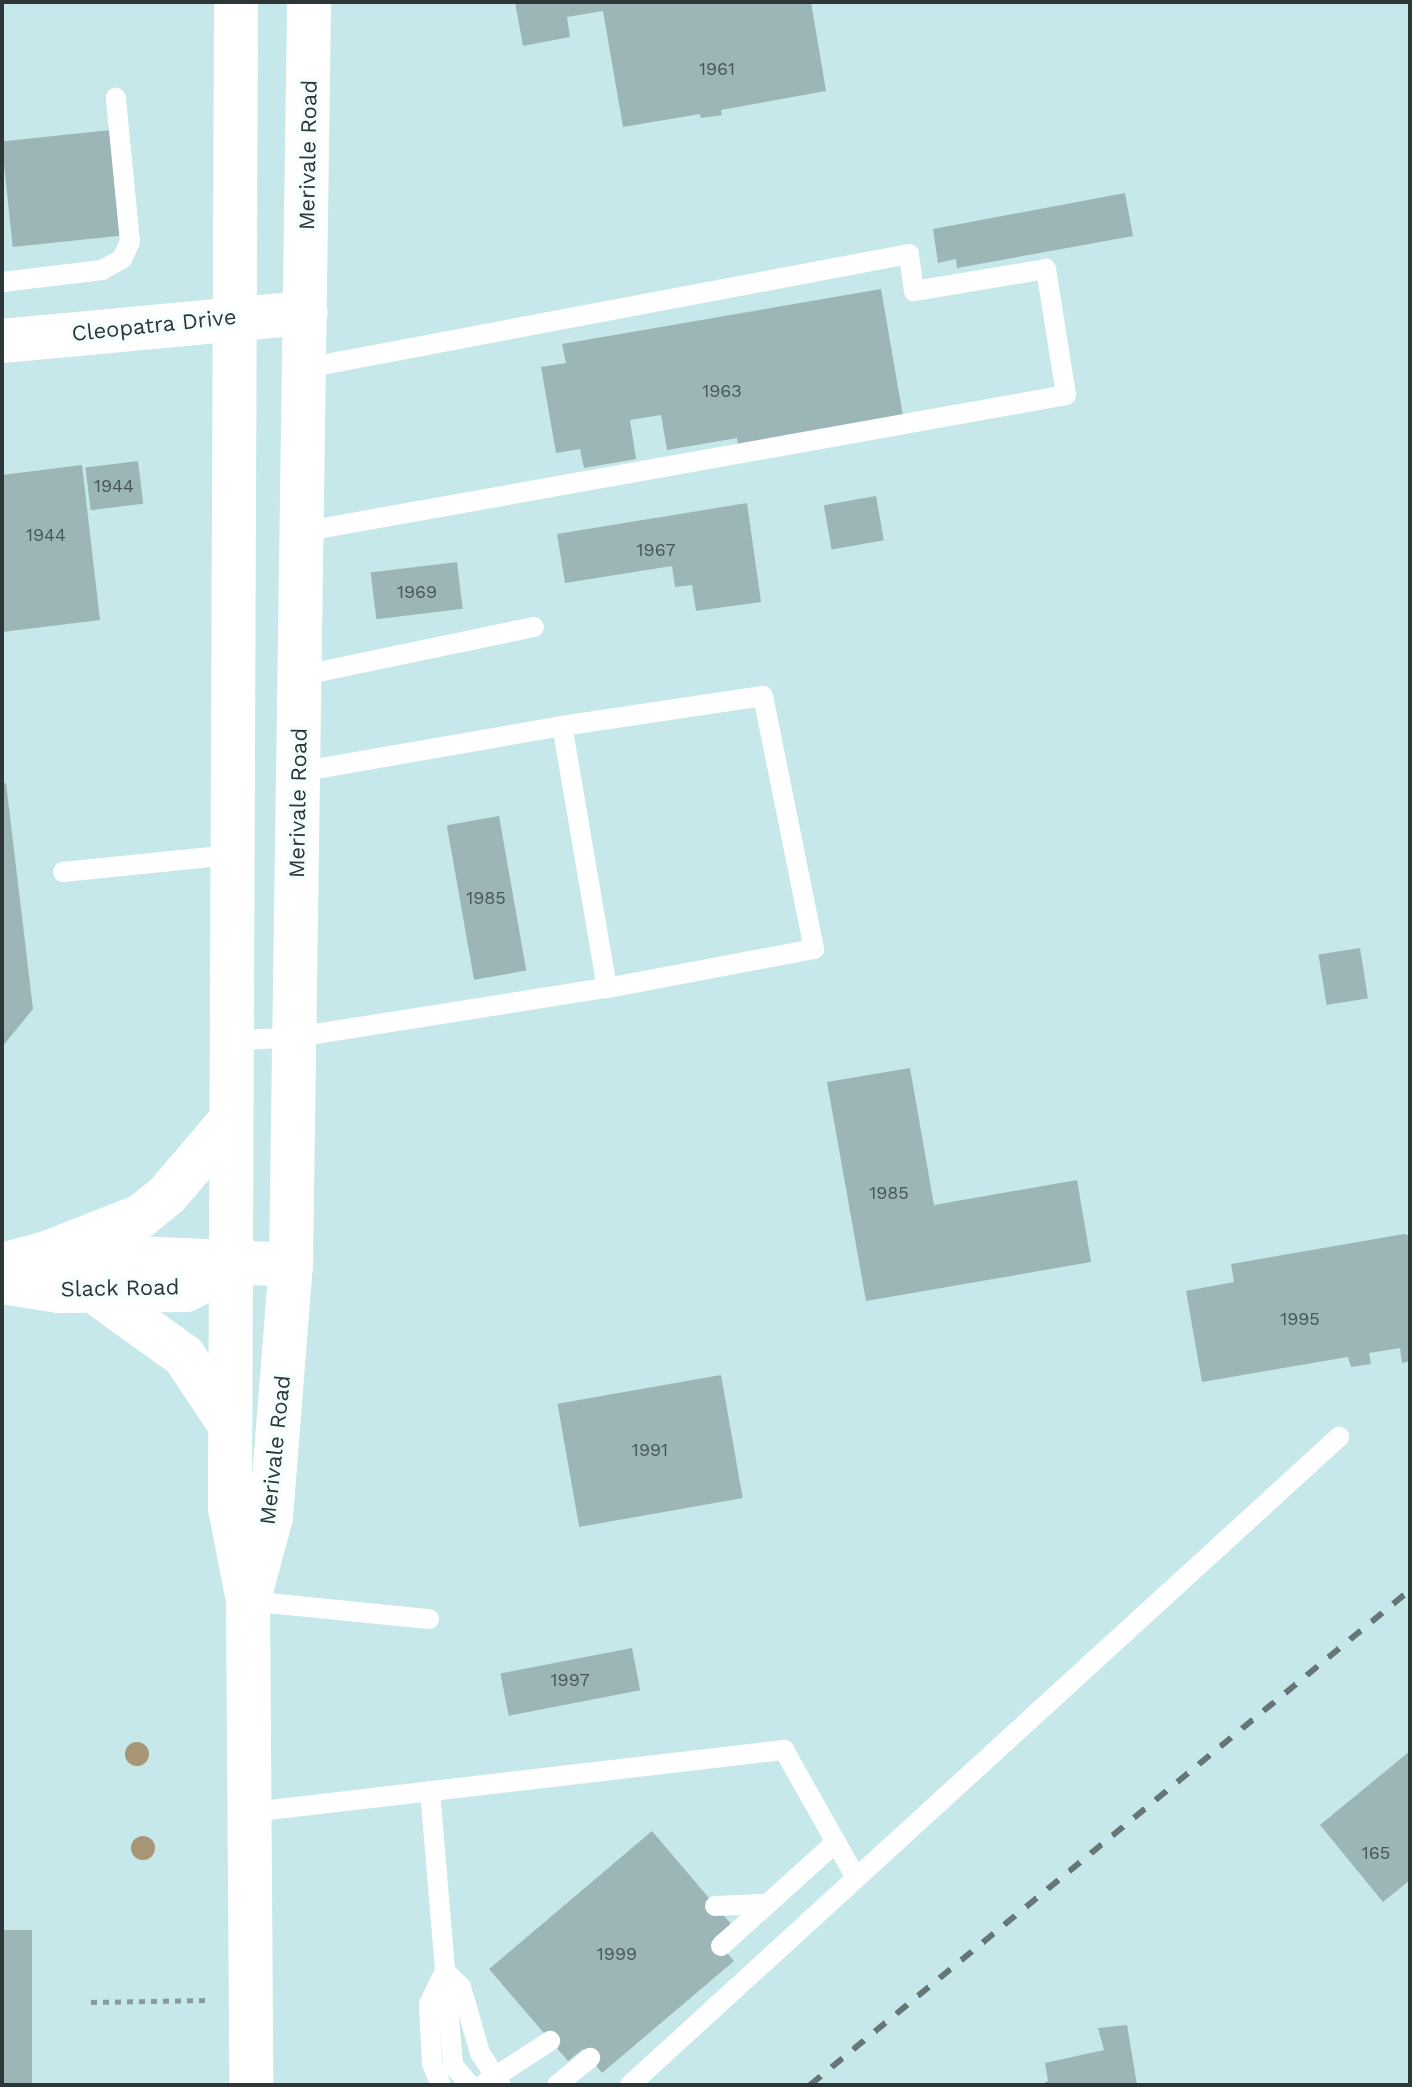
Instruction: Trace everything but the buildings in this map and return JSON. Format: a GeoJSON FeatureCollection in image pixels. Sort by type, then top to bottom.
{"type":"FeatureCollection","features":[{"type":"Feature","properties":{"kind":"main road","name":"Merivale Road"},"geometry":{"type":"LineString","coordinates":[[236,2],[231,316],[229,1041],[233,1266],[230,1508],[248,1601],[252,1812],[251,2085]]}},
{"type":"Feature","properties":{"kind":"main road","name":"Merivale Road"},"geometry":{"type":"LineString","coordinates":[[248,1601],[271,1517],[291,1265],[309,2]]}},
{"type":"Feature","properties":{"kind":"main road","name":"Cleopatra Drive"},"geometry":{"type":"LineString","coordinates":[[2,341],[231,316],[306,313]]}},
{"type":"Feature","properties":{"kind":"main road"},"geometry":{"type":"LineString","coordinates":[[44,1254],[141,1216],[167,1195],[230,1121]]}},
{"type":"Feature","properties":{"kind":"main road","name":"Slack Road"},"geometry":{"type":"LineString","coordinates":[[2,1265],[44,1254],[187,1257],[233,1266],[291,1265]]}},
{"type":"Feature","properties":{"kind":"main road","name":"Slack Road"},"geometry":{"type":"LineString","coordinates":[[2,1282],[95,1292],[186,1290],[233,1266]]}},
{"type":"Feature","properties":{"kind":"main road"},"geometry":{"type":"LineString","coordinates":[[95,1292],[184,1356],[230,1425]]}},
{"type":"Feature","properties":{"kind":"lane"},"geometry":{"type":"LineString","coordinates":[[2,282],[102,270],[122,259],[130,242],[116,98]]}},
{"type":"Feature","properties":{"kind":"lane"},"geometry":{"type":"LineString","coordinates":[[301,532],[1066,395],[1046,269],[914,291],[909,254],[305,368]]}},
{"type":"Feature","properties":{"kind":"lane"},"geometry":{"type":"LineString","coordinates":[[299,676],[534,627]]}},
{"type":"Feature","properties":{"kind":"lane"},"geometry":{"type":"LineString","coordinates":[[229,1041],[296,1037],[607,988],[814,949],[763,696],[562,726],[299,772]]}},
{"type":"Feature","properties":{"kind":"lane"},"geometry":{"type":"LineString","coordinates":[[562,726],[607,988]]}},
{"type":"Feature","properties":{"kind":"lane"},"geometry":{"type":"LineString","coordinates":[[63,872],[230,855]]}},
{"type":"Feature","properties":{"kind":"lane"},"geometry":{"type":"LineString","coordinates":[[630,2085],[1339,1437]]}},
{"type":"Feature","properties":{"kind":"lane"},"geometry":{"type":"LineString","coordinates":[[248,1601],[429,1619]]}},
{"type":"Feature","properties":{"kind":"lane"},"geometry":{"type":"LineString","coordinates":[[252,1812],[784,1750],[856,1878]]}},
{"type":"Feature","properties":{"kind":"lane"},"geometry":{"type":"LineString","coordinates":[[430,1791],[453,2065],[470,2085]]}},
{"type":"Feature","properties":{"kind":"lane"},"geometry":{"type":"LineString","coordinates":[[721,1946],[763,1904],[836,1842]]}},
{"type":"Feature","properties":{"kind":"lane"},"geometry":{"type":"LineString","coordinates":[[715,1906],[763,1904]]}},
{"type":"Feature","properties":{"kind":"lane"},"geometry":{"type":"LineString","coordinates":[[445,1971],[461,1987],[480,2053],[493,2083],[550,2041]]}},
{"type":"Feature","properties":{"kind":"lane"},"geometry":{"type":"LineString","coordinates":[[441,2085],[432,2064],[429,2004],[445,1971]]}},
{"type":"Feature","properties":{"kind":"lane"},"geometry":{"type":"LineString","coordinates":[[557,2085],[590,2058]]}},
{"type":"Feature","properties":{"kind":"path"},"geometry":{"type":"LineString","coordinates":[[91,2002],[211,2000]]}},
{"type":"Feature","properties":{"kind":"shaded area"},"geometry":{"type":"Polygon","coordinates":[[[2,2],[1410,2],[1410,2085],[2,2085],[2,2]]]}},
{"type":"Feature","properties":{"kind":"railway"},"geometry":{"type":"LineString","coordinates":[[810,2085],[1410,1590]]}}]}
